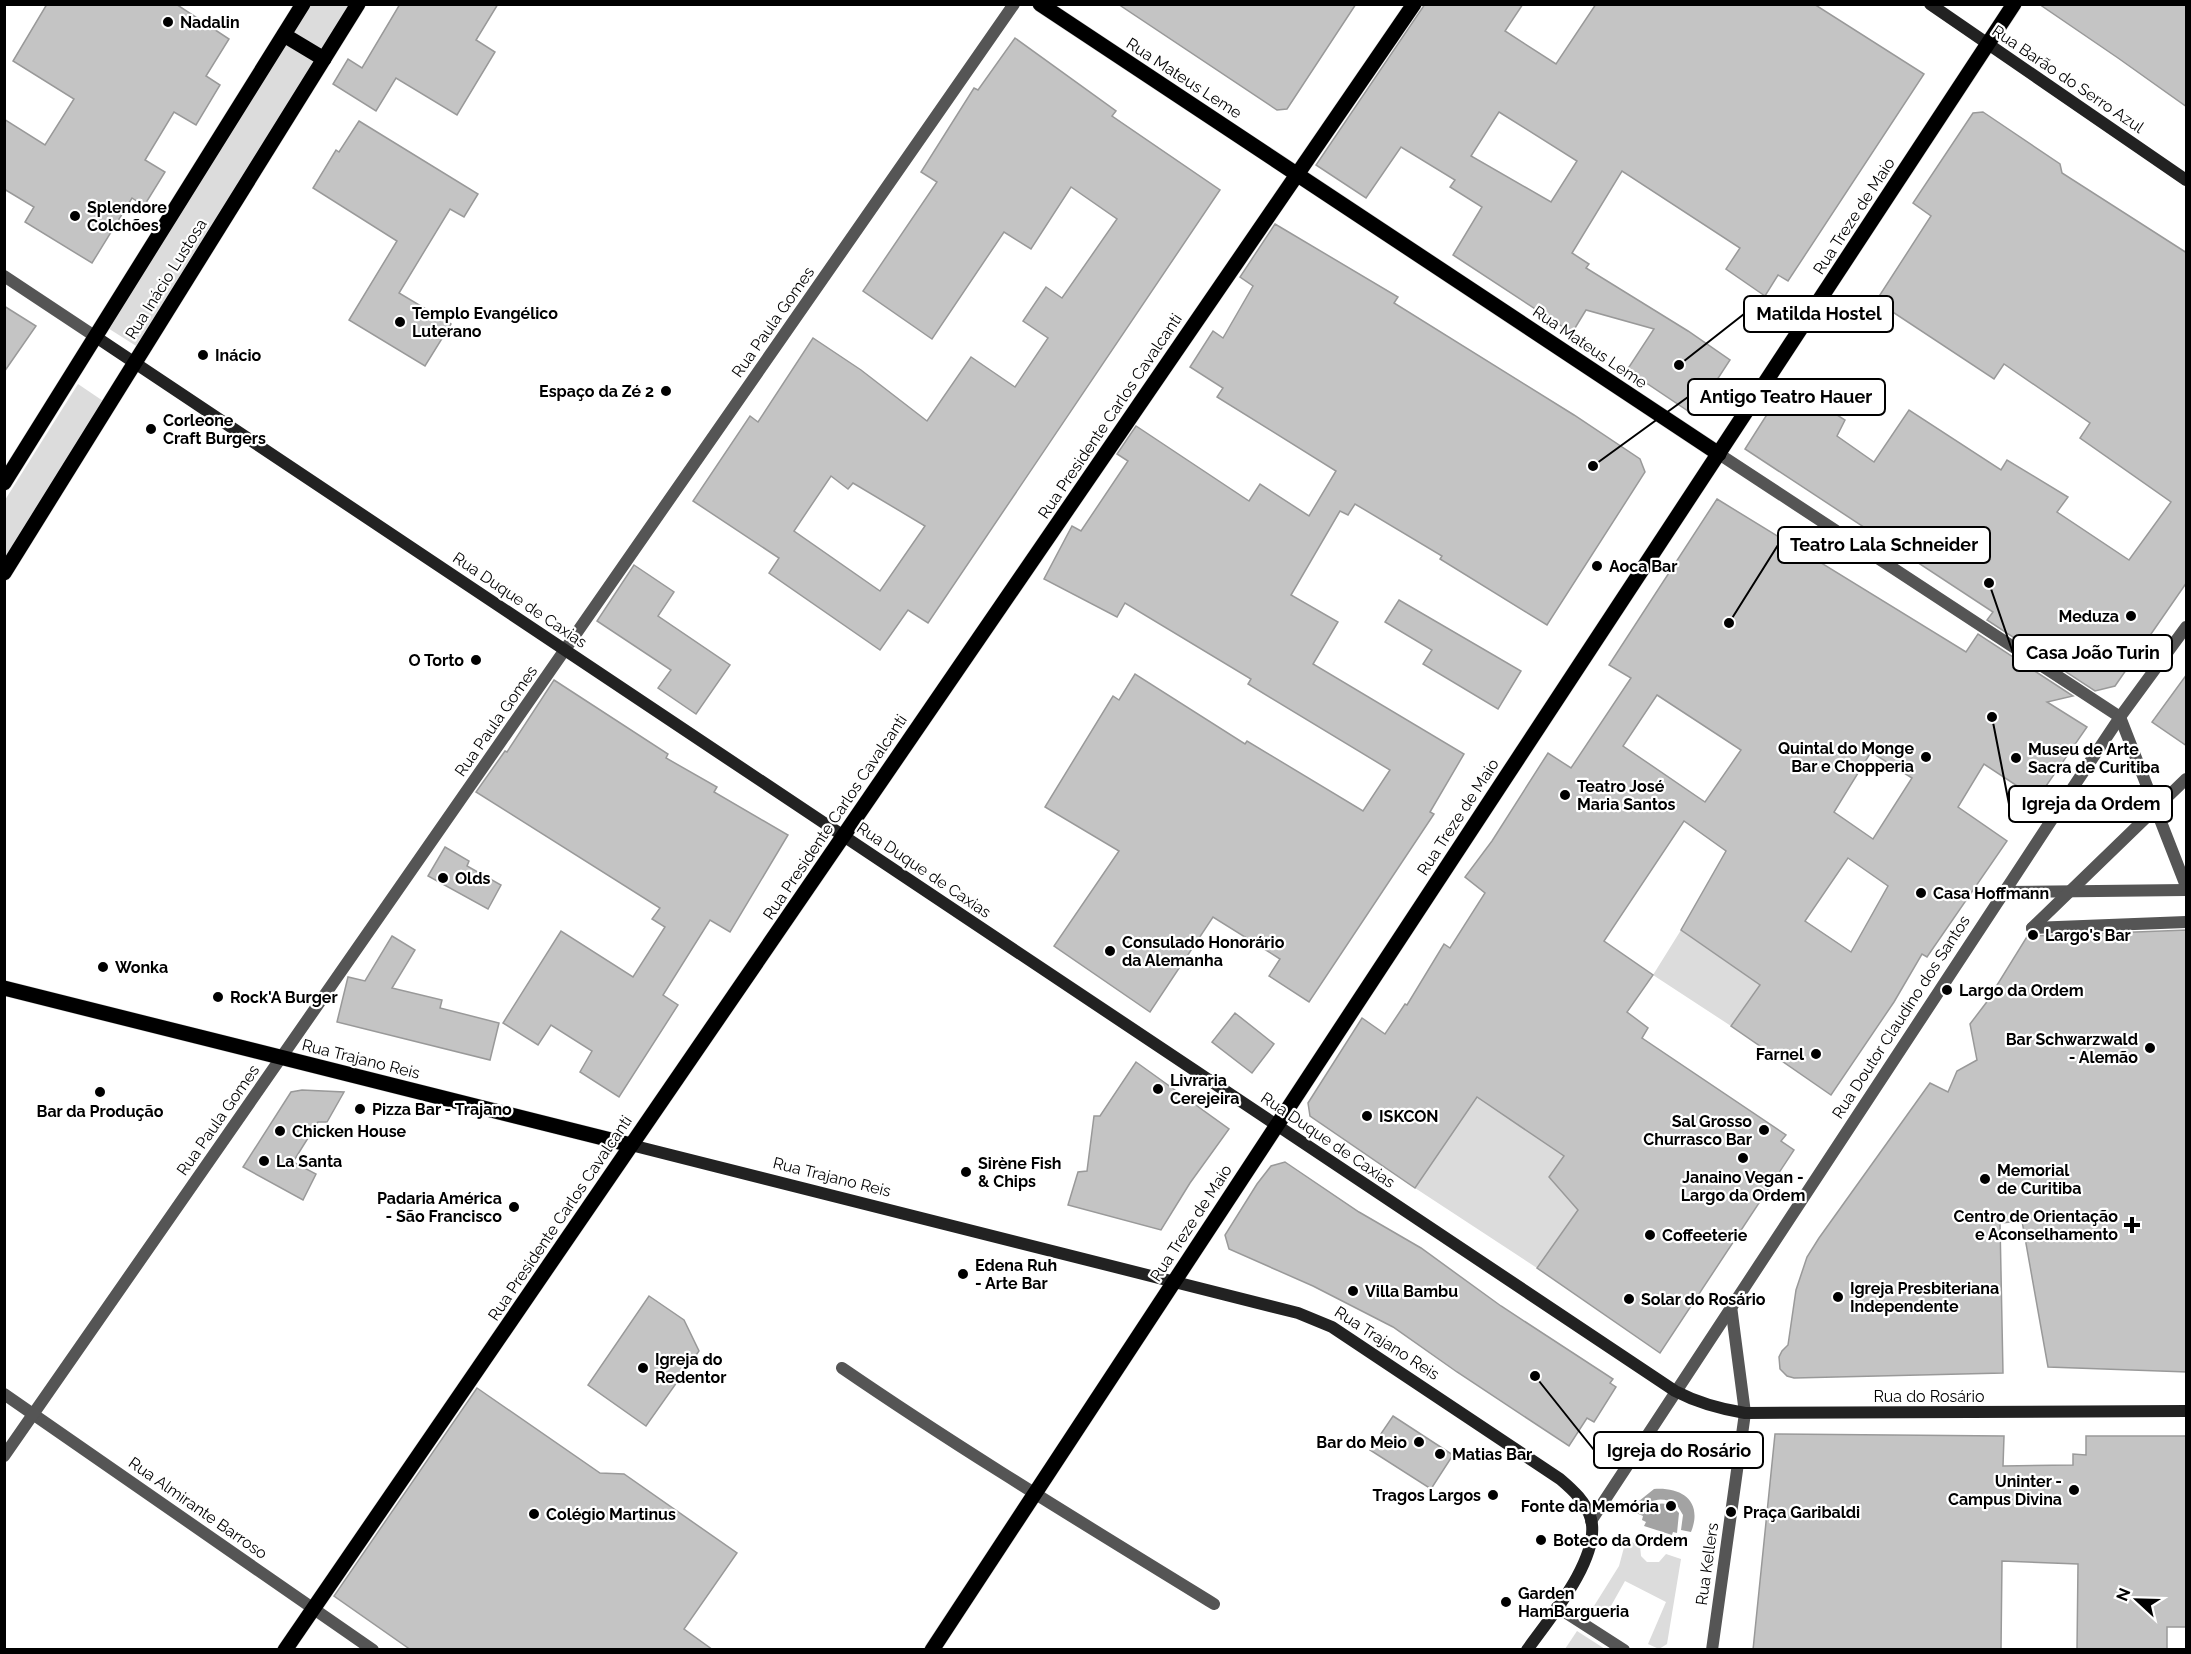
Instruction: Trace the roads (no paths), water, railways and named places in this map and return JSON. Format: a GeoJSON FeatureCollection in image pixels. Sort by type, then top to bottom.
{"type":"FeatureCollection","features":[{"type":"Feature","properties":{"kind":"main road","name":"Rua Inácio Lustosa"},"geometry":{"type":"LineString","coordinates":[[4,483],[303,4]]}},
{"type":"Feature","properties":{"kind":"main road","name":"Rua Inácio Lustosa"},"geometry":{"type":"LineString","coordinates":[[4,573],[358,4]]}},
{"type":"Feature","properties":{"kind":"main road","name":"Rua Mateus Leme"},"geometry":{"type":"LineString","coordinates":[[1040,4],[1719,454]]}},
{"type":"Feature","properties":{"kind":"main road","name":"Rua Presidente Carlos Cavalcanti"},"geometry":{"type":"LineString","coordinates":[[285,1650],[1414,4]]}},
{"type":"Feature","properties":{"kind":"main road","name":"Rua Treze de Maio"},"geometry":{"type":"LineString","coordinates":[[932,1650],[2014,4]]}},
{"type":"Feature","properties":{"kind":"main road"},"geometry":{"type":"LineString","coordinates":[[284,34],[324,59]]}},
{"type":"Feature","properties":{"kind":"main road","name":"Rua Trajano Reis"},"geometry":{"type":"LineString","coordinates":[[4,988],[631,1145]]}},
{"type":"Feature","properties":{"kind":"street","name":"Rua Paula Gomes"},"geometry":{"type":"LineString","coordinates":[[4,1456],[1014,4]]}},
{"type":"Feature","properties":{"kind":"street","name":"Rua Barão do Serro Azul"},"geometry":{"type":"LineString","coordinates":[[1930,4],[2187,180]]}},
{"type":"Feature","properties":{"kind":"street","name":"Rua Duque de Caxias"},"geometry":{"type":"LineString","coordinates":[[4,276],[1675,1391]]}},
{"type":"Feature","properties":{"kind":"street","name":"Rua Mateus Leme"},"geometry":{"type":"LineString","coordinates":[[1719,454],[2120,717]]}},
{"type":"Feature","properties":{"kind":"street","name":"Rua Doutor Claudino dos Santos"},"geometry":{"type":"LineString","coordinates":[[1591,1521],[2120,717],[2187,627]]}},
{"type":"Feature","properties":{"kind":"street"},"geometry":{"type":"LineString","coordinates":[[2004,892],[2187,888],[2120,717]]}},
{"type":"Feature","properties":{"kind":"street"},"geometry":{"type":"LineString","coordinates":[[2187,779],[2032,928],[2187,922]]}},
{"type":"Feature","properties":{"kind":"street","name":"Rua Trajano Reis"},"geometry":{"type":"LineString","coordinates":[[631,1145],[1298,1313],[1332,1327],[1560,1479],[1586,1506],[1591,1521]]}},
{"type":"Feature","properties":{"kind":"street"},"geometry":{"type":"LineString","coordinates":[[1731,1306],[1745,1413]]}},
{"type":"Feature","properties":{"kind":"street"},"geometry":{"type":"LineString","coordinates":[[842,1368],[935,1432],[1214,1604]]}},
{"type":"Feature","properties":{"kind":"street","name":"Rua do Rosário"},"geometry":{"type":"LineString","coordinates":[[1675,1391],[1694,1401],[1720,1409],[1745,1413],[2187,1412]]}},
{"type":"Feature","properties":{"kind":"street","name":"Rua Almirante Barroso"},"geometry":{"type":"LineString","coordinates":[[4,1394],[373,1650]]}},
{"type":"Feature","properties":{"kind":"street","name":"Rua Kellers"},"geometry":{"type":"LineString","coordinates":[[1712,1650],[1745,1413]]}},
{"type":"Feature","properties":{"kind":"street"},"geometry":{"type":"LineString","coordinates":[[1527,1650],[1557,1607],[1587,1557],[1591,1521]]}},
{"type":"Feature","properties":{"kind":"street"},"geometry":{"type":"LineString","coordinates":[[1557,1607],[1624,1650]]}},
{"type":"Feature","properties":{"kind":"place","name":"Nadalin"},"geometry":{"type":"Point","coordinates":[168,22]}},
{"type":"Feature","properties":{"kind":"place","name":"Splendore Colchões"},"geometry":{"type":"Point","coordinates":[75,216]}},
{"type":"Feature","properties":{"kind":"place","name":"Templo Evangélico Luterano"},"geometry":{"type":"Point","coordinates":[400,322]}},
{"type":"Feature","properties":{"kind":"place","name":"Inácio"},"geometry":{"type":"Point","coordinates":[203,355]}},
{"type":"Feature","properties":{"kind":"place","name":"Matilda Hostel"},"geometry":{"type":"Point","coordinates":[1679,365]}},
{"type":"Feature","properties":{"kind":"place","name":"Espaço da Zé 2"},"geometry":{"type":"Point","coordinates":[666,391]}},
{"type":"Feature","properties":{"kind":"place","name":"Corleone Craft Burgers"},"geometry":{"type":"Point","coordinates":[151,429]}},
{"type":"Feature","properties":{"kind":"place","name":"Antigo Teatro Hauer"},"geometry":{"type":"Point","coordinates":[1593,466]}},
{"type":"Feature","properties":{"kind":"place","name":"Aoca Bar"},"geometry":{"type":"Point","coordinates":[1597,566]}},
{"type":"Feature","properties":{"kind":"place","name":"Casa João Turin"},"geometry":{"type":"Point","coordinates":[1989,583]}},
{"type":"Feature","properties":{"kind":"place","name":"Meduza"},"geometry":{"type":"Point","coordinates":[2131,616]}},
{"type":"Feature","properties":{"kind":"place","name":"Teatro Lala Schneider"},"geometry":{"type":"Point","coordinates":[1729,623]}},
{"type":"Feature","properties":{"kind":"place","name":"O Torto"},"geometry":{"type":"Point","coordinates":[476,660]}},
{"type":"Feature","properties":{"kind":"place","name":"Igreja da Ordem"},"geometry":{"type":"Point","coordinates":[1992,717]}},
{"type":"Feature","properties":{"kind":"place","name":"Quintal do Monge Bar e Chopperia"},"geometry":{"type":"Point","coordinates":[1926,757]}},
{"type":"Feature","properties":{"kind":"place","name":"Museu de Arte Sacra de Curitiba"},"geometry":{"type":"Point","coordinates":[2016,758]}},
{"type":"Feature","properties":{"kind":"place","name":"Teatro José Maria Santos"},"geometry":{"type":"Point","coordinates":[1565,795]}},
{"type":"Feature","properties":{"kind":"place","name":"Olds"},"geometry":{"type":"Point","coordinates":[443,878]}},
{"type":"Feature","properties":{"kind":"place","name":"Casa Hoffmann"},"geometry":{"type":"Point","coordinates":[1921,893]}},
{"type":"Feature","properties":{"kind":"place","name":"Largo's Bar"},"geometry":{"type":"Point","coordinates":[2033,935]}},
{"type":"Feature","properties":{"kind":"place","name":"Consulado Honorário da Alemanha"},"geometry":{"type":"Point","coordinates":[1110,951]}},
{"type":"Feature","properties":{"kind":"place","name":"Wonka"},"geometry":{"type":"Point","coordinates":[103,967]}},
{"type":"Feature","properties":{"kind":"place","name":"Largo da Ordem"},"geometry":{"type":"Point","coordinates":[1947,990]}},
{"type":"Feature","properties":{"kind":"place","name":"Rock'A Burger"},"geometry":{"type":"Point","coordinates":[218,997]}},
{"type":"Feature","properties":{"kind":"place","name":"Bar Schwarzwald - Alemão"},"geometry":{"type":"Point","coordinates":[2150,1048]}},
{"type":"Feature","properties":{"kind":"place","name":"Farnel"},"geometry":{"type":"Point","coordinates":[1816,1054]}},
{"type":"Feature","properties":{"kind":"place","name":"Livraria Cerejeira"},"geometry":{"type":"Point","coordinates":[1158,1089]}},
{"type":"Feature","properties":{"kind":"place","name":"Bar da Produção"},"geometry":{"type":"Point","coordinates":[100,1092]}},
{"type":"Feature","properties":{"kind":"place","name":"Pizza Bar - Trajano"},"geometry":{"type":"Point","coordinates":[360,1109]}},
{"type":"Feature","properties":{"kind":"place","name":"ISKCON"},"geometry":{"type":"Point","coordinates":[1367,1116]}},
{"type":"Feature","properties":{"kind":"place","name":"Sal Grosso Churrasco Bar"},"geometry":{"type":"Point","coordinates":[1764,1130]}},
{"type":"Feature","properties":{"kind":"place","name":"Chicken House"},"geometry":{"type":"Point","coordinates":[280,1131]}},
{"type":"Feature","properties":{"kind":"place","name":"Janaino Vegan - Largo da Ordem"},"geometry":{"type":"Point","coordinates":[1743,1158]}},
{"type":"Feature","properties":{"kind":"place","name":"La Santa"},"geometry":{"type":"Point","coordinates":[264,1161]}},
{"type":"Feature","properties":{"kind":"place","name":"Sirène Fish & Chips"},"geometry":{"type":"Point","coordinates":[966,1172]}},
{"type":"Feature","properties":{"kind":"place","name":"Memorial de Curitiba"},"geometry":{"type":"Point","coordinates":[1985,1179]}},
{"type":"Feature","properties":{"kind":"place","name":"Padaria América - São Francisco"},"geometry":{"type":"Point","coordinates":[514,1207]}},
{"type":"Feature","properties":{"kind":"place","name":"Centro de Orientação e Aconselhamento"},"geometry":{"type":"Point","coordinates":[2132,1225]}},
{"type":"Feature","properties":{"kind":"place","name":"Coffeeterie"},"geometry":{"type":"Point","coordinates":[1650,1235]}},
{"type":"Feature","properties":{"kind":"place","name":"Edena Ruh - Arte Bar"},"geometry":{"type":"Point","coordinates":[963,1274]}},
{"type":"Feature","properties":{"kind":"place","name":"Villa Bambu"},"geometry":{"type":"Point","coordinates":[1353,1291]}},
{"type":"Feature","properties":{"kind":"place","name":"Igreja Presbiteriana Independente"},"geometry":{"type":"Point","coordinates":[1838,1297]}},
{"type":"Feature","properties":{"kind":"place","name":"Solar do Rosário"},"geometry":{"type":"Point","coordinates":[1629,1299]}},
{"type":"Feature","properties":{"kind":"place","name":"Igreja do Redentor"},"geometry":{"type":"Point","coordinates":[643,1368]}},
{"type":"Feature","properties":{"kind":"place","name":"Igreja do Rosário"},"geometry":{"type":"Point","coordinates":[1535,1376]}},
{"type":"Feature","properties":{"kind":"place","name":"Bar do Meio"},"geometry":{"type":"Point","coordinates":[1419,1442]}},
{"type":"Feature","properties":{"kind":"place","name":"Matias Bar"},"geometry":{"type":"Point","coordinates":[1440,1454]}},
{"type":"Feature","properties":{"kind":"place","name":"Uninter - Campus Divina"},"geometry":{"type":"Point","coordinates":[2074,1490]}},
{"type":"Feature","properties":{"kind":"place","name":"Tragos Largos"},"geometry":{"type":"Point","coordinates":[1493,1495]}},
{"type":"Feature","properties":{"kind":"place","name":"Fonte da Memória"},"geometry":{"type":"Point","coordinates":[1671,1506]}},
{"type":"Feature","properties":{"kind":"place","name":"Praça Garibaldi"},"geometry":{"type":"Point","coordinates":[1731,1512]}},
{"type":"Feature","properties":{"kind":"place","name":"Colégio Martinus"},"geometry":{"type":"Point","coordinates":[534,1514]}},
{"type":"Feature","properties":{"kind":"place","name":"Boteco da Ordem"},"geometry":{"type":"Point","coordinates":[1541,1540]}},
{"type":"Feature","properties":{"kind":"place","name":"Garden HamBargueria"},"geometry":{"type":"Point","coordinates":[1506,1602]}}]}
